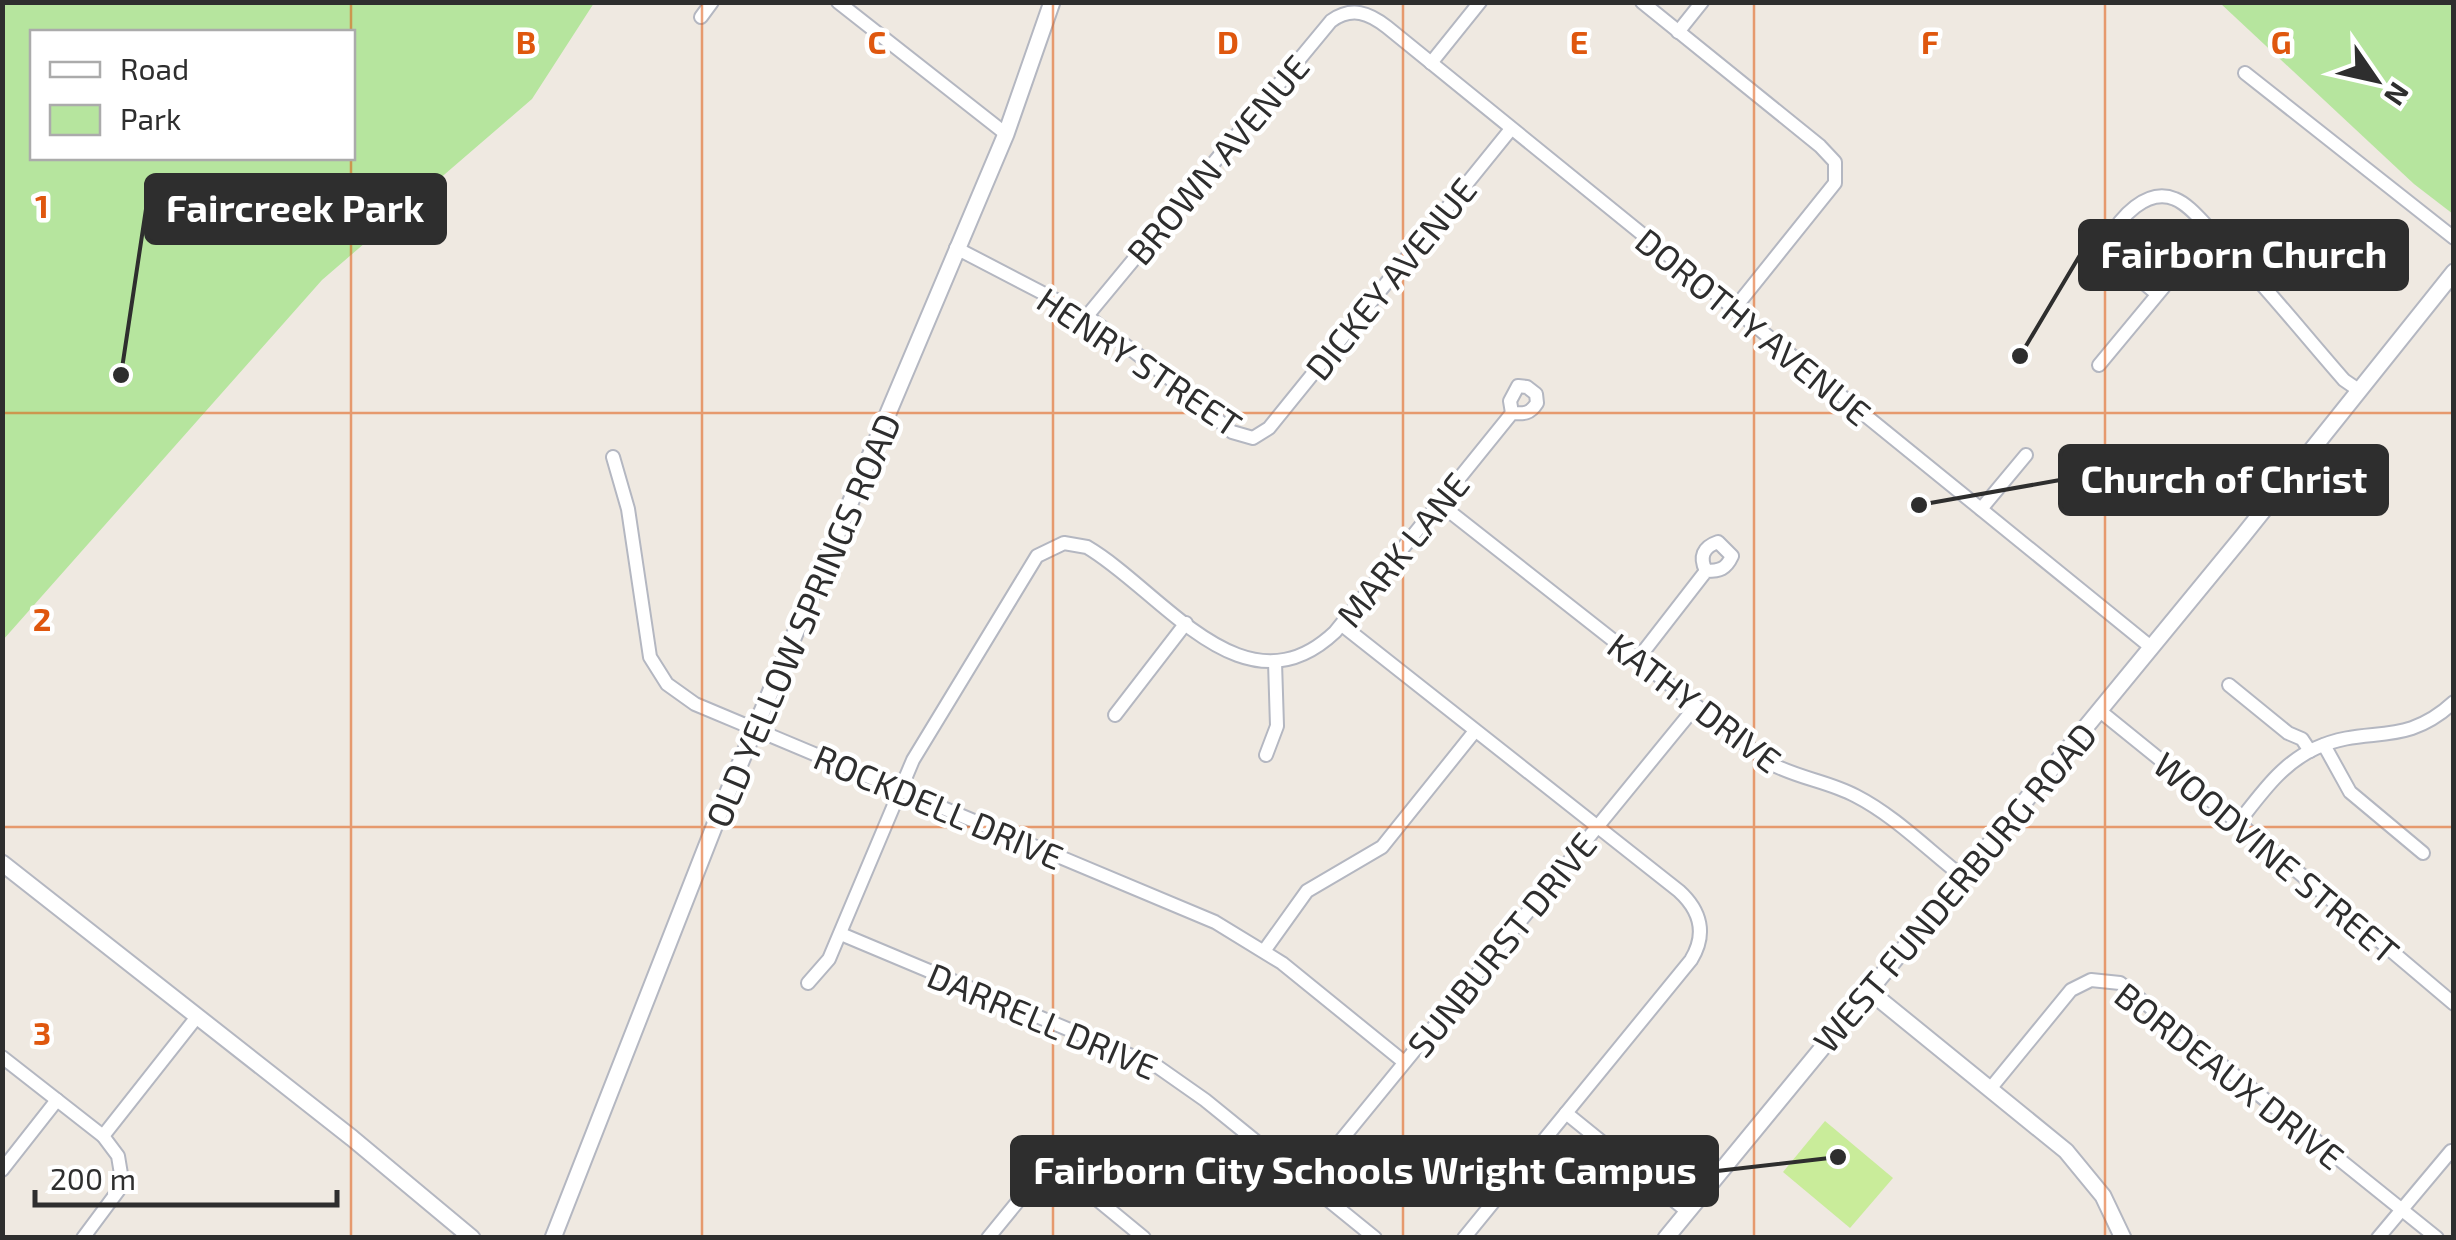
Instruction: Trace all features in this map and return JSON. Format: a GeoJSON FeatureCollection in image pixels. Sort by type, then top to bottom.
{"type":"FeatureCollection","features":[{"type":"Feature","properties":{"kind":"street"},"geometry":{"type":"LineString","coordinates":[[702,17],[712,2]]}},
{"type":"Feature","properties":{"kind":"street"},"geometry":{"type":"LineString","coordinates":[[838,2],[1006,134]]}},
{"type":"Feature","properties":{"kind":"street","name":"OLD YELLOW SPRINGS ROAD"},"geometry":{"type":"LineString","coordinates":[[552,1238],[755,729],[1006,134],[1052,2]]}},
{"type":"Feature","properties":{"kind":"street"},"geometry":{"type":"LineString","coordinates":[[1432,64],[1480,2]]}},
{"type":"Feature","properties":{"kind":"street"},"geometry":{"type":"LineString","coordinates":[[1642,2],[1832,157],[1837,174],[1825,197],[1734,309]]}},
{"type":"Feature","properties":{"kind":"street"},"geometry":{"type":"LineString","coordinates":[[1678,32],[1702,2]]}},
{"type":"Feature","properties":{"kind":"street","name":"DOROTHY AVENUE"},"geometry":{"type":"LineString","coordinates":[[1353,12],[1375,18],[2152,648]]}},
{"type":"Feature","properties":{"kind":"street","name":"BROWN AVENUE"},"geometry":{"type":"LineString","coordinates":[[1087,316],[1331,21],[1353,12]]}},
{"type":"Feature","properties":{"kind":"street"},"geometry":{"type":"LineString","coordinates":[[2246,73],[2454,238]]}},
{"type":"Feature","properties":{"kind":"street","name":"DICKEY AVENUE"},"geometry":{"type":"LineString","coordinates":[[1268,428],[1511,128]]}},
{"type":"Feature","properties":{"kind":"street"},"geometry":{"type":"LineString","coordinates":[[2156,293],[2112,255],[2109,240],[2117,224],[2140,203],[2170,196],[2211,230],[2344,380],[2360,392]]}},
{"type":"Feature","properties":{"kind":"street"},"geometry":{"type":"LineString","coordinates":[[2099,365],[2211,230]]}},
{"type":"Feature","properties":{"kind":"street","name":"HENRY STREET"},"geometry":{"type":"LineString","coordinates":[[956,248],[1087,316],[1232,432],[1253,438],[1268,428]]}},
{"type":"Feature","properties":{"kind":"street","name":"WEST FUNDERBURG ROAD"},"geometry":{"type":"LineString","coordinates":[[1666,1238],[2450,283]]}},
{"type":"Feature","properties":{"kind":"street","name":"MARK LANE"},"geometry":{"type":"LineString","coordinates":[[1275,662],[1312,650],[1342,625],[1512,413]]}},
{"type":"Feature","properties":{"kind":"street"},"geometry":{"type":"LineString","coordinates":[[1980,509],[2026,454]]}},
{"type":"Feature","properties":{"kind":"street","name":"ROCKDELL DRIVE"},"geometry":{"type":"LineString","coordinates":[[613,456],[628,508],[648,650],[667,684],[687,700],[1200,915],[1264,951],[1404,1062]]}},
{"type":"Feature","properties":{"kind":"street","name":"KATHY DRIVE"},"geometry":{"type":"LineString","coordinates":[[1440,504],[1786,772],[1864,800],[1963,877]]}},
{"type":"Feature","properties":{"kind":"street"},"geometry":{"type":"LineString","coordinates":[[808,983],[826,964],[913,760],[1030,564],[1045,550],[1064,544],[1094,551],[1209,642],[1234,656],[1275,662],[1278,726],[1266,755]]}},
{"type":"Feature","properties":{"kind":"street"},"geometry":{"type":"LineString","coordinates":[[1637,660],[1706,571]]}},
{"type":"Feature","properties":{"kind":"street"},"geometry":{"type":"LineString","coordinates":[[1115,716],[1186,623]]}},
{"type":"Feature","properties":{"kind":"street"},"geometry":{"type":"LineString","coordinates":[[1342,625],[1686,896],[1700,920],[1695,953],[1464,1238]]}},
{"type":"Feature","properties":{"kind":"street"},"geometry":{"type":"LineString","coordinates":[[2229,685],[2288,734],[2317,748],[2350,792],[2423,853]]}},
{"type":"Feature","properties":{"kind":"street"},"geometry":{"type":"LineString","coordinates":[[2238,823],[2274,778],[2317,748],[2406,732],[2429,722],[2454,702]]}},
{"type":"Feature","properties":{"kind":"street","name":"SUNBURST DRIVE"},"geometry":{"type":"LineString","coordinates":[[1307,1182],[1696,706]]}},
{"type":"Feature","properties":{"kind":"street","name":"WOODVINE STREET"},"geometry":{"type":"LineString","coordinates":[[2100,711],[2454,1004]]}},
{"type":"Feature","properties":{"kind":"street"},"geometry":{"type":"LineString","coordinates":[[1264,951],[1307,892],[1382,846],[1476,730]]}},
{"type":"Feature","properties":{"kind":"street"},"geometry":{"type":"LineString","coordinates":[[2,863],[352,1138],[472,1238]]}},
{"type":"Feature","properties":{"kind":"street","name":"DARRELL DRIVE"},"geometry":{"type":"LineString","coordinates":[[840,934],[1158,1067],[1205,1100],[1375,1238]]}},
{"type":"Feature","properties":{"kind":"street","name":"BORDEAUX DRIVE"},"geometry":{"type":"LineString","coordinates":[[1990,1089],[2071,990],[2091,980],[2110,980],[2126,986],[2437,1238]]}},
{"type":"Feature","properties":{"kind":"street"},"geometry":{"type":"LineString","coordinates":[[1868,990],[2082,1167],[2104,1196],[2124,1238]]}},
{"type":"Feature","properties":{"kind":"street"},"geometry":{"type":"LineString","coordinates":[[103,1136],[196,1018]]}},
{"type":"Feature","properties":{"kind":"street"},"geometry":{"type":"LineString","coordinates":[[2,1057],[103,1136],[118,1156],[120,1182],[114,1198],[84,1238]]}},
{"type":"Feature","properties":{"kind":"street"},"geometry":{"type":"LineString","coordinates":[[2,1170],[57,1100]]}},
{"type":"Feature","properties":{"kind":"street"},"geometry":{"type":"LineString","coordinates":[[1566,1113],[1687,1211]]}},
{"type":"Feature","properties":{"kind":"street"},"geometry":{"type":"LineString","coordinates":[[2378,1238],[2451,1151]]}},
{"type":"Feature","properties":{"kind":"street"},"geometry":{"type":"LineString","coordinates":[[988,1238],[1036,1178],[1053,1170],[1065,1173],[1144,1238]]}},
{"type":"Feature","properties":{"kind":"green space"},"geometry":{"type":"Polygon","coordinates":[[[3,2],[594,3],[532,99],[322,280],[3,640],[3,2]]]}},
{"type":"Feature","properties":{"kind":"green space"},"geometry":{"type":"Polygon","coordinates":[[[2220,3],[2453,3],[2453,214],[2414,184],[2220,3]]]}},
{"type":"Feature","properties":{"kind":"green space"},"geometry":{"type":"Polygon","coordinates":[[[1825,1121],[1893,1178],[1850,1228],[1783,1172],[1825,1121]]]}},
{"type":"Feature","properties":{"kind":"place","name":"Fairborn Church"},"geometry":{"type":"Point","coordinates":[2020,356]}},
{"type":"Feature","properties":{"kind":"place","name":"Faircreek Park"},"geometry":{"type":"Point","coordinates":[121,375]}},
{"type":"Feature","properties":{"kind":"place","name":"Church of Christ"},"geometry":{"type":"Point","coordinates":[1919,505]}},
{"type":"Feature","properties":{"kind":"place","name":"Fairborn City Schools Wright Campus"},"geometry":{"type":"Point","coordinates":[1838,1157]}}]}
